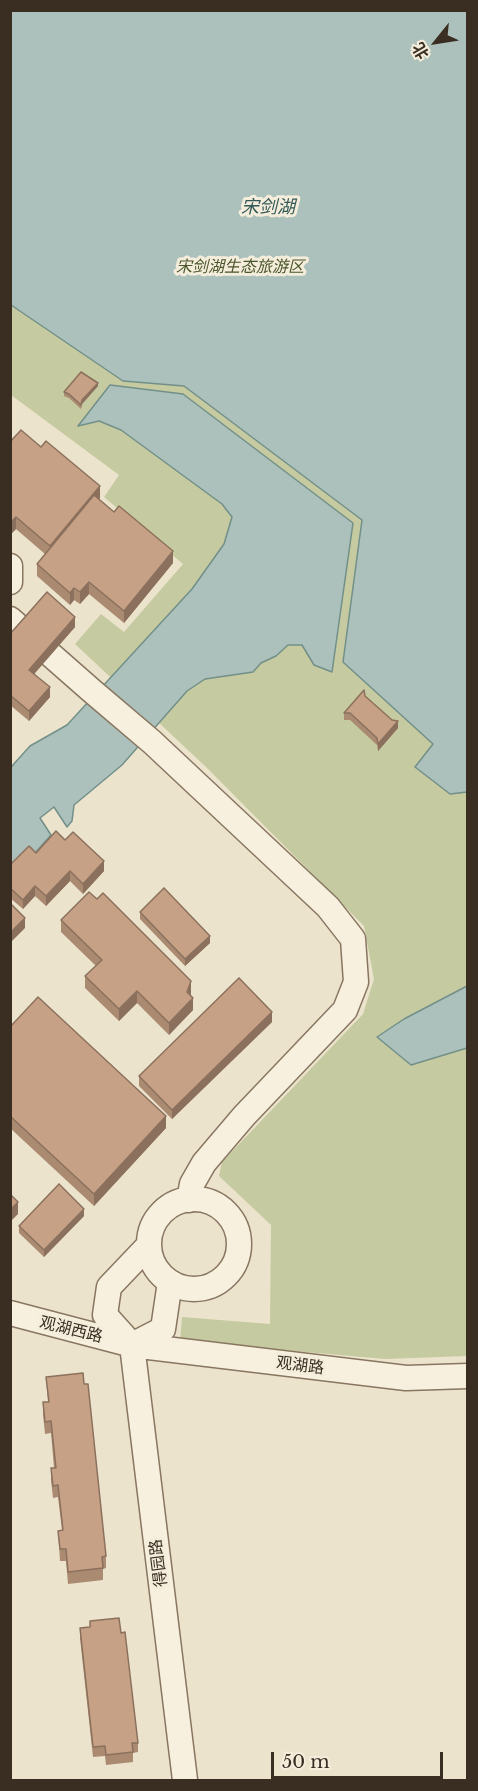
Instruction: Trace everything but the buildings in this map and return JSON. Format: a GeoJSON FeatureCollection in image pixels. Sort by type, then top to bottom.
{"type":"FeatureCollection","features":[{"type":"Feature","properties":{"kind":"street"},"geometry":{"type":"LineString","coordinates":[[10,566],[10,582]]}},
{"type":"Feature","properties":{"kind":"street"},"geometry":{"type":"LineString","coordinates":[[10,619],[153,742],[328,907],[353,939],[356,982],[345,1010],[244,1116],[204,1163],[192,1184],[189,1200]]}},
{"type":"Feature","properties":{"kind":"street"},"geometry":{"type":"LineString","coordinates":[[199,1199],[213,1203],[226,1212],[235,1224],[239,1238],[239,1253],[234,1267],[225,1278],[212,1286],[198,1290],[184,1288],[170,1282],[159,1273],[152,1260],[149,1245],[151,1230],[158,1217],[170,1206],[183,1200],[189,1200],[199,1199]]}},
{"type":"Feature","properties":{"kind":"street"},"geometry":{"type":"LineString","coordinates":[[149,1245],[110,1287],[105,1315],[132,1345],[163,1329],[170,1282]]}},
{"type":"Feature","properties":{"kind":"street","name":"观湖西路"},"geometry":{"type":"LineString","coordinates":[[10,1313],[132,1345]]}},
{"type":"Feature","properties":{"kind":"street","name":"观湖路"},"geometry":{"type":"LineString","coordinates":[[132,1345],[406,1378],[468,1376]]}},
{"type":"Feature","properties":{"kind":"street","name":"得园路"},"geometry":{"type":"LineString","coordinates":[[132,1345],[185,1780]]}},
{"type":"Feature","properties":{"kind":"green space","name":"宋剑湖生态旅游区"},"geometry":{"type":"Polygon","coordinates":[[[10,11],[467,11],[467,1356],[385,1359],[180,1341],[182,1317],[270,1324],[271,1225],[219,1176],[222,1162],[363,1014],[374,979],[364,926],[206,767],[75,644],[101,614],[124,632],[183,564],[104,497],[119,475],[11,395],[10,11]]]}},
{"type":"Feature","properties":{"kind":"water","name":"宋剑湖"},"geometry":{"type":"Polygon","coordinates":[[[10,11],[467,11],[467,792],[450,794],[415,767],[433,744],[343,662],[362,520],[184,386],[123,381],[11,305],[10,11]]]}},
{"type":"Feature","properties":{"kind":"water"},"geometry":{"type":"Polygon","coordinates":[[[110,385],[183,394],[353,523],[332,672],[314,665],[302,645],[288,645],[276,656],[261,663],[253,672],[205,679],[187,691],[122,765],[74,805],[72,821],[67,827],[54,807],[40,818],[51,835],[35,853],[30,847],[11,870],[10,769],[30,746],[67,725],[192,589],[224,544],[232,517],[222,504],[121,430],[99,421],[78,426],[110,385]]]}},
{"type":"Feature","properties":{"kind":"water"},"geometry":{"type":"Polygon","coordinates":[[[467,986],[467,1048],[411,1065],[377,1037],[404,1019],[467,986]]]}}]}
